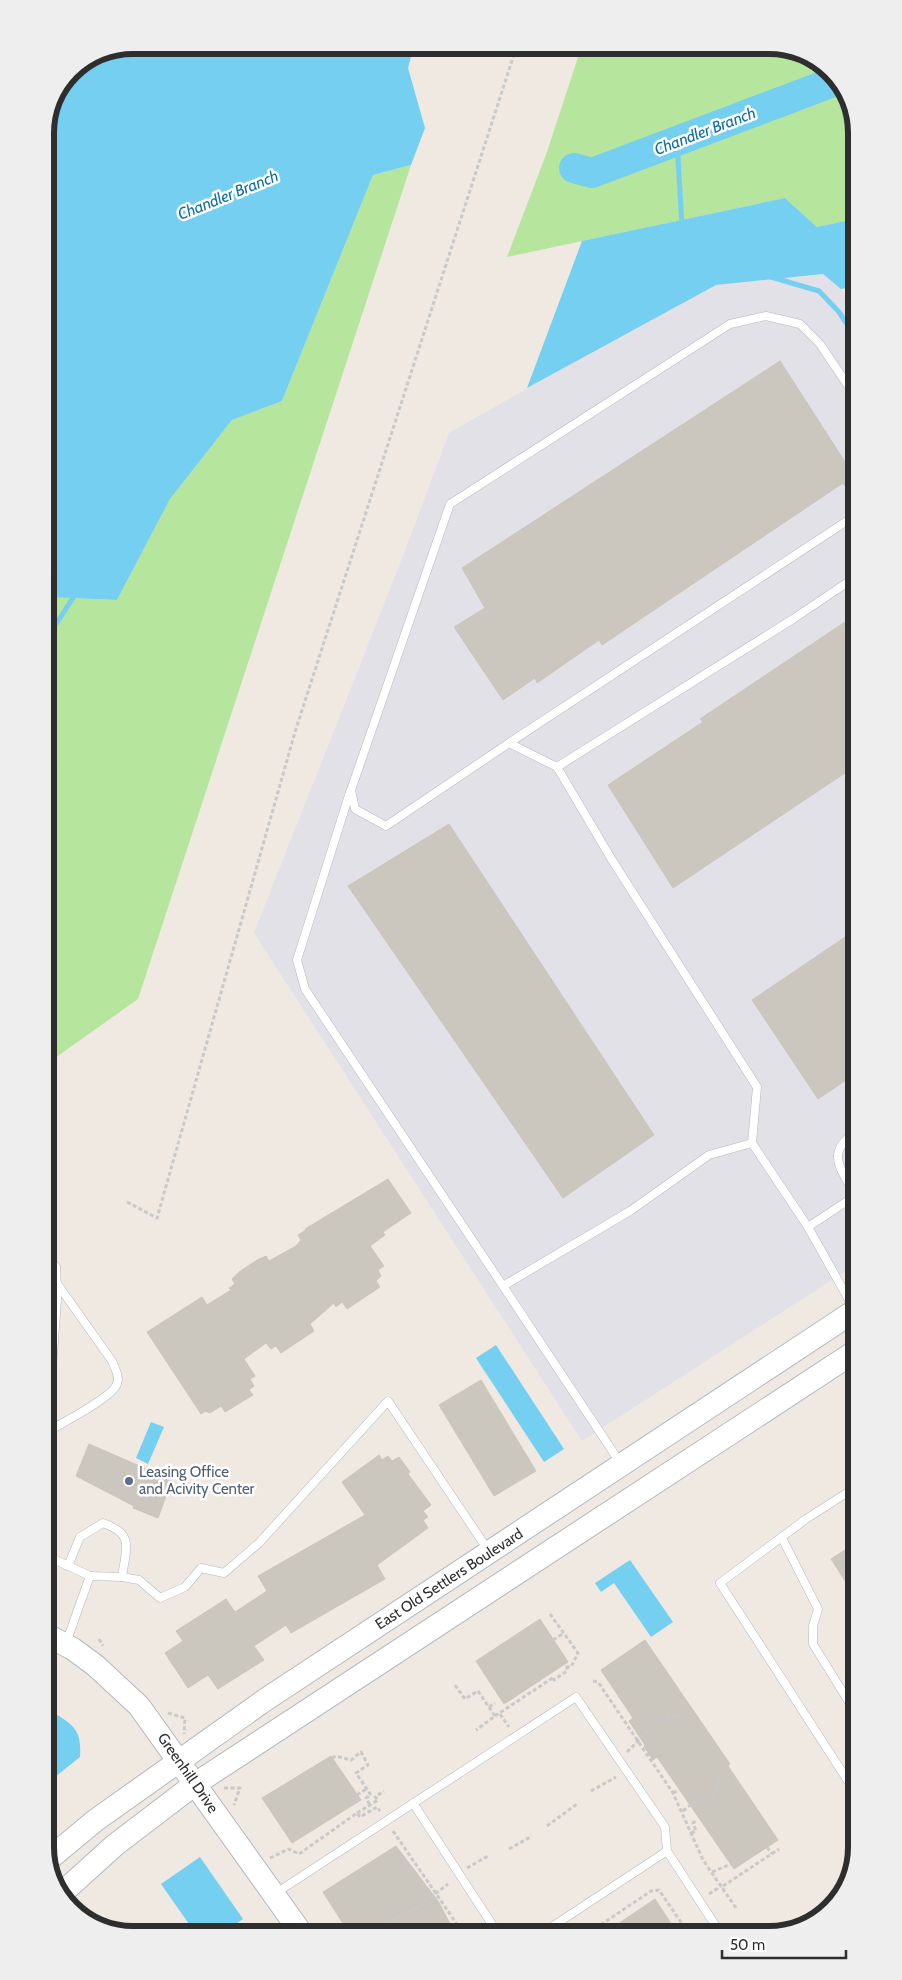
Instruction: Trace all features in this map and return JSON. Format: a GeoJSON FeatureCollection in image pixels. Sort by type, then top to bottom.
{"type":"FeatureCollection","features":[{"type":"Feature","properties":{"kind":"main road","name":"East Old Settlers Boulevard"},"geometry":{"type":"LineString","coordinates":[[54,1854],[96,1820],[178,1760],[848,1315]]}},
{"type":"Feature","properties":{"kind":"main road"},"geometry":{"type":"LineString","coordinates":[[66,1888],[115,1845],[195,1784],[848,1357]]}},
{"type":"Feature","properties":{"kind":"main road","name":"Greenhill Drive"},"geometry":{"type":"LineString","coordinates":[[57,1640],[96,1666],[139,1706],[297,1926]]}},
{"type":"Feature","properties":{"kind":"lane"},"geometry":{"type":"LineString","coordinates":[[622,1465],[305,989],[297,960],[350,790],[450,504],[730,324],[766,316],[800,324],[820,344],[848,386]]}},
{"type":"Feature","properties":{"kind":"lane"},"geometry":{"type":"LineString","coordinates":[[350,790],[355,809],[386,826],[848,520]]}},
{"type":"Feature","properties":{"kind":"lane"},"geometry":{"type":"LineString","coordinates":[[557,767],[793,619],[848,582]]}},
{"type":"Feature","properties":{"kind":"lane"},"geometry":{"type":"LineString","coordinates":[[509,743],[557,767],[612,860],[757,1087],[752,1143],[808,1227],[848,1298]]}},
{"type":"Feature","properties":{"kind":"lane"},"geometry":{"type":"LineString","coordinates":[[848,1138],[838,1152],[838,1166],[848,1183]]}},
{"type":"Feature","properties":{"kind":"lane"},"geometry":{"type":"LineString","coordinates":[[503,1286],[630,1210],[709,1156],[752,1143]]}},
{"type":"Feature","properties":{"kind":"lane"},"geometry":{"type":"LineString","coordinates":[[808,1227],[848,1200]]}},
{"type":"Feature","properties":{"kind":"lane"},"geometry":{"type":"LineString","coordinates":[[54,1264],[56,1267],[54,1314]]}},
{"type":"Feature","properties":{"kind":"lane"},"geometry":{"type":"LineString","coordinates":[[54,1428],[108,1394],[118,1382],[118,1374],[112,1361],[56,1282]]}},
{"type":"Feature","properties":{"kind":"lane"},"geometry":{"type":"LineString","coordinates":[[54,1559],[90,1576],[122,1577],[139,1580],[160,1598],[185,1587],[201,1568],[224,1574],[259,1543],[388,1402],[489,1552]]}},
{"type":"Feature","properties":{"kind":"lane"},"geometry":{"type":"LineString","coordinates":[[848,1493],[806,1519],[720,1583],[848,1781]]}},
{"type":"Feature","properties":{"kind":"lane"},"geometry":{"type":"LineString","coordinates":[[68,1566],[80,1537],[103,1523],[119,1528],[125,1538],[122,1577]]}},
{"type":"Feature","properties":{"kind":"lane"},"geometry":{"type":"LineString","coordinates":[[782,1538],[818,1609],[813,1626],[813,1644],[848,1700]]}},
{"type":"Feature","properties":{"kind":"lane"},"geometry":{"type":"LineString","coordinates":[[57,1640],[90,1576]]}},
{"type":"Feature","properties":{"kind":"lane"},"geometry":{"type":"LineString","coordinates":[[275,1894],[576,1697],[665,1827],[667,1851],[716,1926]]}},
{"type":"Feature","properties":{"kind":"lane"},"geometry":{"type":"LineString","coordinates":[[413,1803],[493,1926]]}},
{"type":"Feature","properties":{"kind":"lane"},"geometry":{"type":"LineString","coordinates":[[553,1926],[667,1851]]}},
{"type":"Feature","properties":{"kind":"path"},"geometry":{"type":"LineString","coordinates":[[127,1202],[157,1218],[295,732],[514,54]]}},
{"type":"Feature","properties":{"kind":"path"},"geometry":{"type":"LineString","coordinates":[[476,1730],[554,1677],[554,1680],[567,1672],[568,1665],[571,1667],[578,1653],[550,1614]]}},
{"type":"Feature","properties":{"kind":"path"},"geometry":{"type":"LineString","coordinates":[[553,1640],[564,1633]]}},
{"type":"Feature","properties":{"kind":"path"},"geometry":{"type":"LineString","coordinates":[[593,1680],[598,1682],[673,1793],[703,1860],[723,1886],[736,1908]]}},
{"type":"Feature","properties":{"kind":"path"},"geometry":{"type":"LineString","coordinates":[[455,1685],[465,1700],[478,1691],[496,1716]]}},
{"type":"Feature","properties":{"kind":"path"},"geometry":{"type":"LineString","coordinates":[[489,1707],[496,1703]]}},
{"type":"Feature","properties":{"kind":"path"},"geometry":{"type":"LineString","coordinates":[[500,1714],[516,1737]]}},
{"type":"Feature","properties":{"kind":"path"},"geometry":{"type":"LineString","coordinates":[[626,1755],[658,1721],[673,1716],[683,1719]]}},
{"type":"Feature","properties":{"kind":"path"},"geometry":{"type":"LineString","coordinates":[[332,1758],[336,1756],[350,1760],[361,1752],[368,1765],[356,1773],[371,1795],[366,1798],[370,1804]]}},
{"type":"Feature","properties":{"kind":"path"},"geometry":{"type":"LineString","coordinates":[[683,1812],[692,1803],[713,1794],[719,1781],[717,1773]]}},
{"type":"Feature","properties":{"kind":"path"},"geometry":{"type":"LineString","coordinates":[[591,1791],[617,1777]]}},
{"type":"Feature","properties":{"kind":"path"},"geometry":{"type":"LineString","coordinates":[[357,1795],[366,1789]]}},
{"type":"Feature","properties":{"kind":"path"},"geometry":{"type":"LineString","coordinates":[[269,1859],[289,1849],[299,1854],[378,1800],[375,1796],[384,1790]]}},
{"type":"Feature","properties":{"kind":"path"},"geometry":{"type":"LineString","coordinates":[[673,1793],[679,1790]]}},
{"type":"Feature","properties":{"kind":"path"},"geometry":{"type":"LineString","coordinates":[[547,1826],[577,1804]]}},
{"type":"Feature","properties":{"kind":"path"},"geometry":{"type":"LineString","coordinates":[[357,1813],[360,1817],[377,1807],[381,1812]]}},
{"type":"Feature","properties":{"kind":"path"},"geometry":{"type":"LineString","coordinates":[[691,1833],[696,1831],[693,1823],[697,1820]]}},
{"type":"Feature","properties":{"kind":"path"},"geometry":{"type":"LineString","coordinates":[[393,1831],[459,1926]]}},
{"type":"Feature","properties":{"kind":"path"},"geometry":{"type":"LineString","coordinates":[[509,1849],[532,1836]]}},
{"type":"Feature","properties":{"kind":"path"},"geometry":{"type":"LineString","coordinates":[[767,1847],[772,1854]]}},
{"type":"Feature","properties":{"kind":"path"},"geometry":{"type":"LineString","coordinates":[[723,1886],[779,1849]]}},
{"type":"Feature","properties":{"kind":"path"},"geometry":{"type":"LineString","coordinates":[[465,1869],[488,1856]]}},
{"type":"Feature","properties":{"kind":"path"},"geometry":{"type":"LineString","coordinates":[[712,1872],[731,1864]]}},
{"type":"Feature","properties":{"kind":"path"},"geometry":{"type":"LineString","coordinates":[[385,1926],[421,1905],[448,1884]]}},
{"type":"Feature","properties":{"kind":"path"},"geometry":{"type":"LineString","coordinates":[[601,1926],[650,1891],[659,1890],[684,1926]]}},
{"type":"Feature","properties":{"kind":"shaded area"},"geometry":{"type":"Polygon","coordinates":[[[823,274],[841,289],[848,299],[848,1270],[582,1441],[254,933],[405,551],[449,433],[614,339],[716,285],[823,274]]]}},
{"type":"Feature","properties":{"kind":"green space"},"geometry":{"type":"Polygon","coordinates":[[[579,54],[784,55],[804,62],[825,77],[838,93],[844,108],[848,123],[848,217],[845,221],[817,227],[785,198],[507,257],[547,152],[579,54]]]}},
{"type":"Feature","properties":{"kind":"green space"},"geometry":{"type":"Polygon","coordinates":[[[411,165],[138,999],[54,1059],[54,597],[117,600],[170,499],[232,420],[282,401],[373,175],[411,165]]]}},
{"type":"Feature","properties":{"kind":"water"},"geometry":{"type":"Polygon","coordinates":[[[123,54],[412,54],[408,68],[425,128],[411,165],[373,175],[282,401],[232,420],[170,499],[117,600],[54,597],[54,128],[56,113],[62,98],[70,85],[93,64],[123,54]]]}},
{"type":"Feature","properties":{"kind":"water"},"geometry":{"type":"Polygon","coordinates":[[[785,198],[817,227],[845,221],[848,217],[848,288],[841,289],[823,274],[716,285],[527,388],[582,241],[785,198]]]}},
{"type":"Feature","properties":{"kind":"water"},"geometry":{"type":"Polygon","coordinates":[[[496,1345],[564,1449],[544,1462],[476,1358],[496,1345]]]}},
{"type":"Feature","properties":{"kind":"water"},"geometry":{"type":"Polygon","coordinates":[[[151,1422],[164,1427],[148,1464],[136,1458],[151,1422]]]}},
{"type":"Feature","properties":{"kind":"water"},"geometry":{"type":"Polygon","coordinates":[[[630,1560],[673,1622],[651,1637],[614,1583],[601,1592],[595,1583],[630,1560]]]}},
{"type":"Feature","properties":{"kind":"water"},"geometry":{"type":"Polygon","coordinates":[[[54,1713],[69,1723],[77,1733],[80,1757],[54,1778],[54,1713]]]}},
{"type":"Feature","properties":{"kind":"water"},"geometry":{"type":"Polygon","coordinates":[[[200,1857],[243,1919],[233,1926],[190,1926],[161,1884],[200,1857]]]}},
{"type":"Feature","properties":{"kind":"building"},"geometry":{"type":"Polygon","coordinates":[[[780,361],[848,464],[848,490],[843,483],[602,645],[599,640],[537,683],[535,678],[503,700],[454,627],[485,608],[462,568],[780,361]]]}},
{"type":"Feature","properties":{"kind":"building"},"geometry":{"type":"Polygon","coordinates":[[[848,620],[848,771],[673,888],[608,785],[703,722],[700,719],[848,620]]]}},
{"type":"Feature","properties":{"kind":"building"},"geometry":{"type":"Polygon","coordinates":[[[449,824],[654,1135],[563,1198],[348,886],[449,824]]]}},
{"type":"Feature","properties":{"kind":"building"},"geometry":{"type":"Polygon","coordinates":[[[848,935],[848,1079],[818,1099],[752,1000],[848,935]]]}},
{"type":"Feature","properties":{"kind":"building"},"geometry":{"type":"Polygon","coordinates":[[[388,1179],[411,1213],[383,1232],[385,1235],[370,1246],[384,1266],[378,1270],[381,1276],[376,1281],[380,1287],[347,1309],[342,1302],[336,1307],[334,1303],[310,1324],[314,1331],[281,1353],[276,1346],[271,1349],[266,1343],[244,1359],[255,1376],[250,1379],[254,1386],[249,1390],[253,1395],[225,1412],[221,1406],[210,1413],[205,1411],[201,1414],[147,1332],[202,1297],[207,1305],[231,1290],[229,1288],[235,1284],[232,1279],[239,1272],[257,1260],[266,1256],[269,1261],[296,1246],[301,1240],[298,1235],[305,1229],[388,1179]]]}},
{"type":"Feature","properties":{"kind":"building"},"geometry":{"type":"Polygon","coordinates":[[[481,1380],[536,1471],[494,1496],[439,1405],[481,1380]]]}},
{"type":"Feature","properties":{"kind":"building","name":"Leasing Office and Acivity Center"},"geometry":{"type":"Polygon","coordinates":[[[89,1444],[172,1480],[158,1518],[133,1508],[134,1506],[76,1476],[89,1444]]]}},
{"type":"Feature","properties":{"kind":"building"},"geometry":{"type":"Polygon","coordinates":[[[379,1455],[382,1460],[388,1456],[392,1461],[399,1457],[410,1472],[408,1474],[431,1505],[423,1511],[428,1517],[423,1520],[428,1528],[377,1565],[385,1579],[291,1633],[286,1625],[254,1646],[264,1660],[218,1689],[208,1675],[188,1688],[165,1653],[183,1641],[176,1631],[226,1599],[235,1612],[267,1591],[258,1576],[365,1515],[342,1482],[379,1455]]]}},
{"type":"Feature","properties":{"kind":"building"},"geometry":{"type":"Polygon","coordinates":[[[848,1548],[848,1586],[831,1559],[848,1548]]]}},
{"type":"Feature","properties":{"kind":"building"},"geometry":{"type":"Polygon","coordinates":[[[540,1619],[568,1662],[504,1704],[476,1661],[540,1619]]]}},
{"type":"Feature","properties":{"kind":"building"},"geometry":{"type":"Polygon","coordinates":[[[645,1640],[730,1764],[728,1766],[778,1840],[734,1869],[657,1757],[653,1760],[629,1721],[633,1718],[601,1670],[645,1640]]]}},
{"type":"Feature","properties":{"kind":"building"},"geometry":{"type":"Polygon","coordinates":[[[331,1756],[361,1800],[292,1843],[262,1798],[331,1756]]]}},
{"type":"Feature","properties":{"kind":"building"},"geometry":{"type":"Polygon","coordinates":[[[396,1846],[438,1901],[451,1926],[345,1926],[323,1892],[396,1846]]]}},
{"type":"Feature","properties":{"kind":"building"},"geometry":{"type":"Polygon","coordinates":[[[655,1899],[673,1926],[615,1926],[655,1899]]]}},
{"type":"Feature","properties":{"kind":"waterway","name":"Chandler Branch"},"geometry":{"type":"LineString","coordinates":[[574,168],[592,173],[830,83]]}},
{"type":"Feature","properties":{"kind":"waterway"},"geometry":{"type":"LineString","coordinates":[[677,143],[682,225]]}},
{"type":"Feature","properties":{"kind":"waterway"},"geometry":{"type":"LineString","coordinates":[[771,277],[819,291],[839,312],[848,326]]}},
{"type":"Feature","properties":{"kind":"waterway"},"geometry":{"type":"LineString","coordinates":[[54,627],[73,598],[74,591]]}},
{"type":"Feature","properties":{"kind":"place","name":"Leasing Office and Acivity Center"},"geometry":{"type":"Point","coordinates":[129,1481]}}]}
